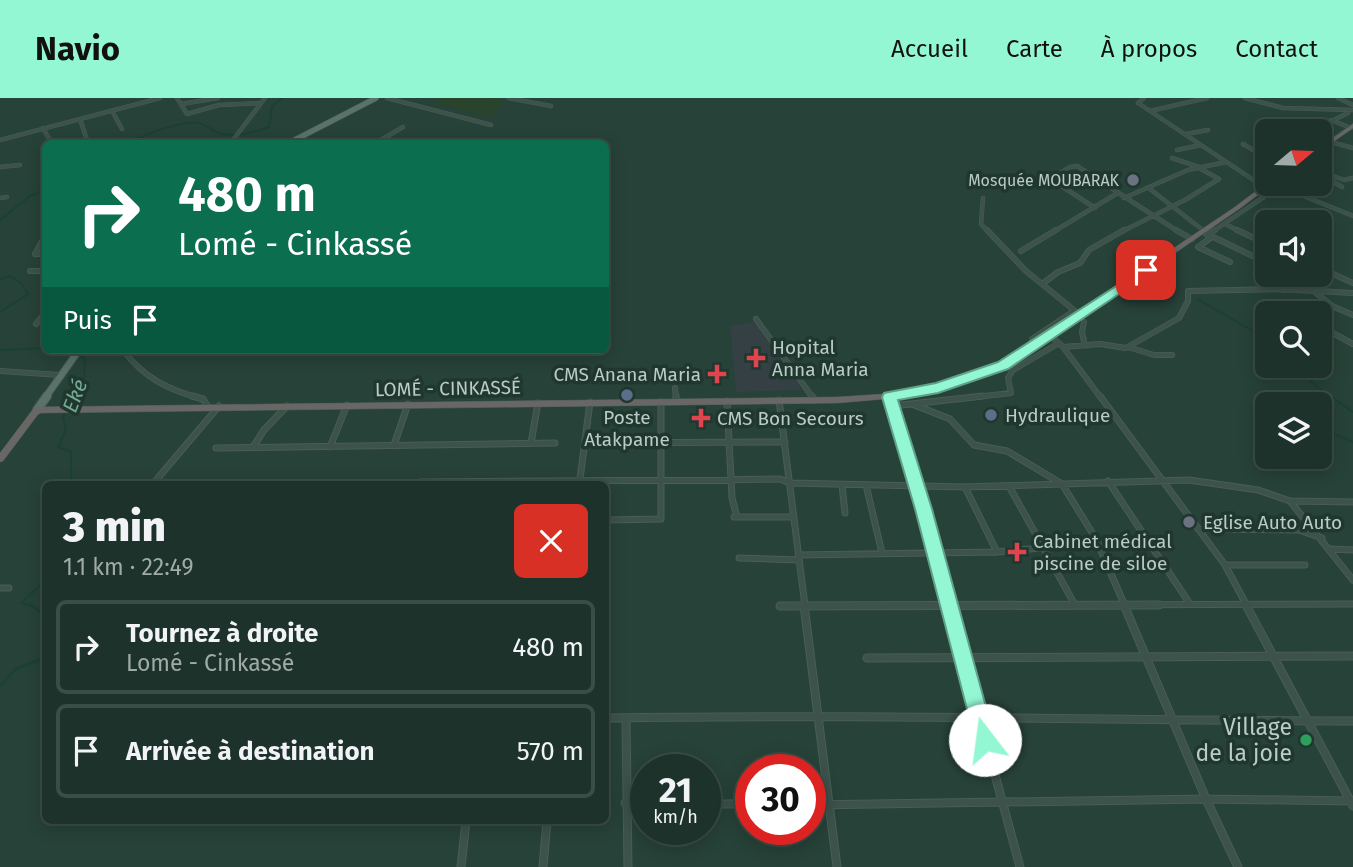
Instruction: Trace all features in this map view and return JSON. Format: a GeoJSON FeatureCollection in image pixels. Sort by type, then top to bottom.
{"type":"FeatureCollection","features":[{"type":"Feature","properties":{"kind":"highway"},"geometry":{"type":"LineString","coordinates":[[1332,141],[1352,127]]}},
{"type":"Feature","properties":{"kind":"highway","name":"LOMÉ - CINKASSÉ"},"geometry":{"type":"LineString","coordinates":[[37,410],[815,400],[890,397],[925,391],[979,375],[1015,359],[1192,239],[1206,233],[1256,196]]}},
{"type":"Feature","properties":{"kind":"highway"},"geometry":{"type":"LineString","coordinates":[[0,459],[37,410]]}},
{"type":"Feature","properties":{"kind":"main road"},"geometry":{"type":"LineString","coordinates":[[293,140],[376,98]]}},
{"type":"Feature","properties":{"kind":"main road"},"geometry":{"type":"LineString","coordinates":[[37,410],[76,354]]}},
{"type":"Feature","properties":{"kind":"street"},"geometry":{"type":"LineString","coordinates":[[0,139],[160,98]]}},
{"type":"Feature","properties":{"kind":"street"},"geometry":{"type":"LineString","coordinates":[[177,98],[187,114],[219,105],[260,103]]}},
{"type":"Feature","properties":{"kind":"street"},"geometry":{"type":"LineString","coordinates":[[181,104],[218,98]]}},
{"type":"Feature","properties":{"kind":"street"},"geometry":{"type":"LineString","coordinates":[[232,140],[265,98]]}},
{"type":"Feature","properties":{"kind":"street"},"geometry":{"type":"LineString","coordinates":[[387,98],[491,125]]}},
{"type":"Feature","properties":{"kind":"street"},"geometry":{"type":"LineString","coordinates":[[509,98],[551,106]]}},
{"type":"Feature","properties":{"kind":"street"},"geometry":{"type":"LineString","coordinates":[[1144,98],[1138,103],[1226,162],[1255,178]]}},
{"type":"Feature","properties":{"kind":"street"},"geometry":{"type":"LineString","coordinates":[[1150,111],[1207,98]]}},
{"type":"Feature","properties":{"kind":"street"},"geometry":{"type":"LineString","coordinates":[[1245,98],[1257,103],[1308,110],[1353,111]]}},
{"type":"Feature","properties":{"kind":"street"},"geometry":{"type":"LineString","coordinates":[[1338,98],[1353,105]]}},
{"type":"Feature","properties":{"kind":"street"},"geometry":{"type":"LineString","coordinates":[[112,111],[122,129]]}},
{"type":"Feature","properties":{"kind":"street"},"geometry":{"type":"LineString","coordinates":[[1332,120],[1353,111]]}},
{"type":"Feature","properties":{"kind":"street"},"geometry":{"type":"LineString","coordinates":[[80,119],[88,140]]}},
{"type":"Feature","properties":{"kind":"street"},"geometry":{"type":"LineString","coordinates":[[1332,120],[1352,127]]}},
{"type":"Feature","properties":{"kind":"street"},"geometry":{"type":"LineString","coordinates":[[376,140],[403,127]]}},
{"type":"Feature","properties":{"kind":"street"},"geometry":{"type":"LineString","coordinates":[[43,128],[50,140]]}},
{"type":"Feature","properties":{"kind":"street"},"geometry":{"type":"LineString","coordinates":[[1186,134],[1208,130]]}},
{"type":"Feature","properties":{"kind":"street"},"geometry":{"type":"LineString","coordinates":[[1332,142],[1353,148]]}},
{"type":"Feature","properties":{"kind":"street"},"geometry":{"type":"LineString","coordinates":[[1243,144],[1255,151]]}},
{"type":"Feature","properties":{"kind":"street"},"geometry":{"type":"LineString","coordinates":[[1194,165],[1180,150],[1201,145]]}},
{"type":"Feature","properties":{"kind":"street"},"geometry":{"type":"LineString","coordinates":[[1042,284],[1058,272],[1080,263],[1089,250],[1219,179],[1200,167],[1172,158]]}},
{"type":"Feature","properties":{"kind":"street"},"geometry":{"type":"LineString","coordinates":[[1124,198],[1150,189],[1188,170],[1226,162]]}},
{"type":"Feature","properties":{"kind":"street"},"geometry":{"type":"LineString","coordinates":[[0,167],[20,165]]}},
{"type":"Feature","properties":{"kind":"street"},"geometry":{"type":"LineString","coordinates":[[1095,208],[1054,181],[1054,177],[1070,167],[1077,166],[1116,194],[1192,239]]}},
{"type":"Feature","properties":{"kind":"street"},"geometry":{"type":"LineString","coordinates":[[1332,176],[1344,180],[1353,178]]}},
{"type":"Feature","properties":{"kind":"street"},"geometry":{"type":"LineString","coordinates":[[1332,180],[1342,187]]}},
{"type":"Feature","properties":{"kind":"street"},"geometry":{"type":"LineString","coordinates":[[1150,189],[1206,233],[1255,257]]}},
{"type":"Feature","properties":{"kind":"street"},"geometry":{"type":"LineString","coordinates":[[1021,251],[1116,194]]}},
{"type":"Feature","properties":{"kind":"street"},"geometry":{"type":"LineString","coordinates":[[1230,262],[1198,247],[1206,233],[1225,224],[1240,210],[1264,196]]}},
{"type":"Feature","properties":{"kind":"street"},"geometry":{"type":"LineString","coordinates":[[1303,196],[1353,216]]}},
{"type":"Feature","properties":{"kind":"street"},"geometry":{"type":"LineString","coordinates":[[0,198],[7,197]]}},
{"type":"Feature","properties":{"kind":"street"},"geometry":{"type":"LineString","coordinates":[[983,198],[981,224],[1079,316],[1085,346]]}},
{"type":"Feature","properties":{"kind":"street"},"geometry":{"type":"LineString","coordinates":[[1225,224],[1255,238]]}},
{"type":"Feature","properties":{"kind":"street"},"geometry":{"type":"LineString","coordinates":[[42,242],[35,254],[42,254]]}},
{"type":"Feature","properties":{"kind":"street"},"geometry":{"type":"LineString","coordinates":[[30,271],[42,271]]}},
{"type":"Feature","properties":{"kind":"street"},"geometry":{"type":"LineString","coordinates":[[1332,273],[1353,283],[1346,292]]}},
{"type":"Feature","properties":{"kind":"street"},"geometry":{"type":"LineString","coordinates":[[1304,287],[1325,301]]}},
{"type":"Feature","properties":{"kind":"street"},"geometry":{"type":"LineString","coordinates":[[1128,347],[1179,318],[1188,301],[1187,291],[1283,290],[1353,293]]}},
{"type":"Feature","properties":{"kind":"street"},"geometry":{"type":"LineString","coordinates":[[1332,306],[1353,315]]}},
{"type":"Feature","properties":{"kind":"street"},"geometry":{"type":"LineString","coordinates":[[1032,339],[1079,316]]}},
{"type":"Feature","properties":{"kind":"street"},"geometry":{"type":"LineString","coordinates":[[36,324],[42,317]]}},
{"type":"Feature","properties":{"kind":"street"},"geometry":{"type":"LineString","coordinates":[[756,319],[815,400]]}},
{"type":"Feature","properties":{"kind":"street"},"geometry":{"type":"LineString","coordinates":[[1332,331],[1353,344]]}},
{"type":"Feature","properties":{"kind":"street"},"geometry":{"type":"LineString","coordinates":[[829,805],[1206,799],[1352,803],[1225,565],[1061,345],[1050,335]]}},
{"type":"Feature","properties":{"kind":"street"},"geometry":{"type":"LineString","coordinates":[[893,406],[1010,393],[1012,390],[1008,378],[1013,370],[1061,345],[1100,344],[1128,347],[1154,355],[1172,355]]}},
{"type":"Feature","properties":{"kind":"street"},"geometry":{"type":"LineString","coordinates":[[126,354],[158,381],[183,395],[203,398],[208,407]]}},
{"type":"Feature","properties":{"kind":"street"},"geometry":{"type":"LineString","coordinates":[[0,371],[60,375]]}},
{"type":"Feature","properties":{"kind":"street"},"geometry":{"type":"LineString","coordinates":[[675,388],[676,401]]}},
{"type":"Feature","properties":{"kind":"street"},"geometry":{"type":"LineString","coordinates":[[890,397],[936,553],[1020,867]]}},
{"type":"Feature","properties":{"kind":"street"},"geometry":{"type":"LineString","coordinates":[[779,400],[837,867]]}},
{"type":"Feature","properties":{"kind":"street"},"geometry":{"type":"LineString","coordinates":[[727,401],[730,479],[736,517],[794,517]]}},
{"type":"Feature","properties":{"kind":"street"},"geometry":{"type":"LineString","coordinates":[[580,479],[590,402]]}},
{"type":"Feature","properties":{"kind":"street"},"geometry":{"type":"LineString","coordinates":[[609,520],[661,519],[661,402]]}},
{"type":"Feature","properties":{"kind":"street"},"geometry":{"type":"LineString","coordinates":[[531,443],[538,403]]}},
{"type":"Feature","properties":{"kind":"street"},"geometry":{"type":"LineString","coordinates":[[394,446],[408,404]]}},
{"type":"Feature","properties":{"kind":"street"},"geometry":{"type":"LineString","coordinates":[[912,404],[950,419],[974,445],[1007,451],[1062,484],[1096,540],[1206,799],[1238,867]]}},
{"type":"Feature","properties":{"kind":"street"},"geometry":{"type":"LineString","coordinates":[[330,447],[347,405]]}},
{"type":"Feature","properties":{"kind":"street"},"geometry":{"type":"LineString","coordinates":[[253,447],[264,429],[287,406]]}},
{"type":"Feature","properties":{"kind":"street"},"geometry":{"type":"LineString","coordinates":[[155,481],[219,407]]}},
{"type":"Feature","properties":{"kind":"street"},"geometry":{"type":"LineString","coordinates":[[585,443],[785,442]]}},
{"type":"Feature","properties":{"kind":"street"},"geometry":{"type":"LineString","coordinates":[[216,448],[555,443]]}},
{"type":"Feature","properties":{"kind":"street"},"geometry":{"type":"LineString","coordinates":[[473,481],[780,479],[790,483],[965,487],[1189,480],[1258,490],[1290,501],[1353,502]]}},
{"type":"Feature","properties":{"kind":"street"},"geometry":{"type":"LineString","coordinates":[[1108,481],[1190,604]]}},
{"type":"Feature","properties":{"kind":"street"},"geometry":{"type":"LineString","coordinates":[[842,485],[845,513]]}},
{"type":"Feature","properties":{"kind":"street"},"geometry":{"type":"LineString","coordinates":[[866,485],[882,552]]}},
{"type":"Feature","properties":{"kind":"street"},"geometry":{"type":"LineString","coordinates":[[1009,486],[1075,606]]}},
{"type":"Feature","properties":{"kind":"street"},"geometry":{"type":"LineString","coordinates":[[965,487],[997,552]]}},
{"type":"Feature","properties":{"kind":"street"},"geometry":{"type":"LineString","coordinates":[[1290,501],[1353,580]]}},
{"type":"Feature","properties":{"kind":"street"},"geometry":{"type":"LineString","coordinates":[[1198,529],[1299,530],[1322,538]]}},
{"type":"Feature","properties":{"kind":"street"},"geometry":{"type":"LineString","coordinates":[[739,558],[882,552],[997,552],[1041,548]]}},
{"type":"Feature","properties":{"kind":"street"},"geometry":{"type":"LineString","coordinates":[[1330,549],[1353,550]]}},
{"type":"Feature","properties":{"kind":"street"},"geometry":{"type":"LineString","coordinates":[[1225,565],[1305,565]]}},
{"type":"Feature","properties":{"kind":"street"},"geometry":{"type":"LineString","coordinates":[[0,588],[9,588]]}},
{"type":"Feature","properties":{"kind":"street"},"geometry":{"type":"LineString","coordinates":[[780,606],[1353,604]]}},
{"type":"Feature","properties":{"kind":"street"},"geometry":{"type":"LineString","coordinates":[[867,658],[962,656],[1146,659],[1353,656]]}},
{"type":"Feature","properties":{"kind":"street"},"geometry":{"type":"LineString","coordinates":[[609,718],[818,715],[979,719],[1353,721]]}},
{"type":"Feature","properties":{"kind":"street"},"geometry":{"type":"LineString","coordinates":[[626,719],[625,803],[628,867]]}},
{"type":"Feature","properties":{"kind":"street"},"geometry":{"type":"LineString","coordinates":[[625,803],[630,803]]}},
{"type":"Feature","properties":{"kind":"street"},"geometry":{"type":"LineString","coordinates":[[461,867],[466,824]]}},
{"type":"Feature","properties":{"kind":"street"},"geometry":{"type":"LineString","coordinates":[[543,867],[547,824]]}},
{"type":"Feature","properties":{"kind":"shaded area","name":"Hopital Anna Maria"},"geometry":{"type":"Polygon","coordinates":[[[754,322],[802,390],[736,392],[730,326],[754,322]]]}},
{"type":"Feature","properties":{"kind":"green space"},"geometry":{"type":"Polygon","coordinates":[[[441,98],[494,98],[504,101],[493,116],[488,117],[434,103],[441,98]]]}},
{"type":"Feature","properties":{"kind":"waterway","name":"Eké"},"geometry":{"type":"LineString","coordinates":[[134,140],[162,129],[191,123],[201,124],[228,135],[256,131],[269,127],[272,107],[282,98]]}},
{"type":"Feature","properties":{"kind":"waterway","name":"Eké"},"geometry":{"type":"LineString","coordinates":[[0,220],[30,196],[42,192]]}},
{"type":"Feature","properties":{"kind":"waterway","name":"Eké"},"geometry":{"type":"LineString","coordinates":[[0,279],[10,276],[21,283],[28,294],[0,312]]}},
{"type":"Feature","properties":{"kind":"waterway"},"geometry":{"type":"LineString","coordinates":[[1199,300],[1255,332]]}},
{"type":"Feature","properties":{"kind":"waterway","name":"Eké"},"geometry":{"type":"LineString","coordinates":[[0,350],[42,348]]}},
{"type":"Feature","properties":{"kind":"waterway","name":"Eké"},"geometry":{"type":"LineString","coordinates":[[69,406],[84,380],[85,359],[78,355]]}},
{"type":"Feature","properties":{"kind":"waterway"},"geometry":{"type":"LineString","coordinates":[[1308,378],[1353,412]]}},
{"type":"Feature","properties":{"kind":"waterway","name":"Eké"},"geometry":{"type":"LineString","coordinates":[[66,411],[63,417],[66,430],[58,447],[71,452],[71,481]]}},
{"type":"Feature","properties":{"kind":"waterway"},"geometry":{"type":"LineString","coordinates":[[1332,433],[1353,442]]}},
{"type":"Feature","properties":{"kind":"waterway","name":"Eké"},"geometry":{"type":"LineString","coordinates":[[32,606],[21,603],[42,584]]}},
{"type":"Feature","properties":{"kind":"waterway","name":"Eké"},"geometry":{"type":"LineString","coordinates":[[32,606],[42,613]]}},
{"type":"Feature","properties":{"kind":"waterway","name":"Eké"},"geometry":{"type":"LineString","coordinates":[[0,686],[16,669],[42,659]]}},
{"type":"Feature","properties":{"kind":"place","name":"Mosquée MOUBARAK"},"geometry":{"type":"Point","coordinates":[1133,180]}},
{"type":"Feature","properties":{"kind":"place","name":"Hopital Anna Maria"},"geometry":{"type":"Point","coordinates":[756,358]}},
{"type":"Feature","properties":{"kind":"place","name":"CMS Anana Maria"},"geometry":{"type":"Point","coordinates":[717,374]}},
{"type":"Feature","properties":{"kind":"place","name":"Poste Atakpame"},"geometry":{"type":"Point","coordinates":[627,395]}},
{"type":"Feature","properties":{"kind":"place","name":"Hydraulique"},"geometry":{"type":"Point","coordinates":[991,415]}},
{"type":"Feature","properties":{"kind":"place","name":"CMS Bon Secours"},"geometry":{"type":"Point","coordinates":[701,418]}},
{"type":"Feature","properties":{"kind":"place","name":"Eglise Auto Auto"},"geometry":{"type":"Point","coordinates":[1189,522]}},
{"type":"Feature","properties":{"kind":"place","name":"Cabinet médical piscine de siloe"},"geometry":{"type":"Point","coordinates":[1017,552]}},
{"type":"Feature","properties":{"kind":"place","name":"Village de la joie"},"geometry":{"type":"Point","coordinates":[1306,740]}},
{"type":"Feature","properties":{"kind":"route"},"geometry":{"type":"LineString","coordinates":[[985,740],[936,553],[890,397],[938,388],[1003,365],[1146,270]]}}]}
